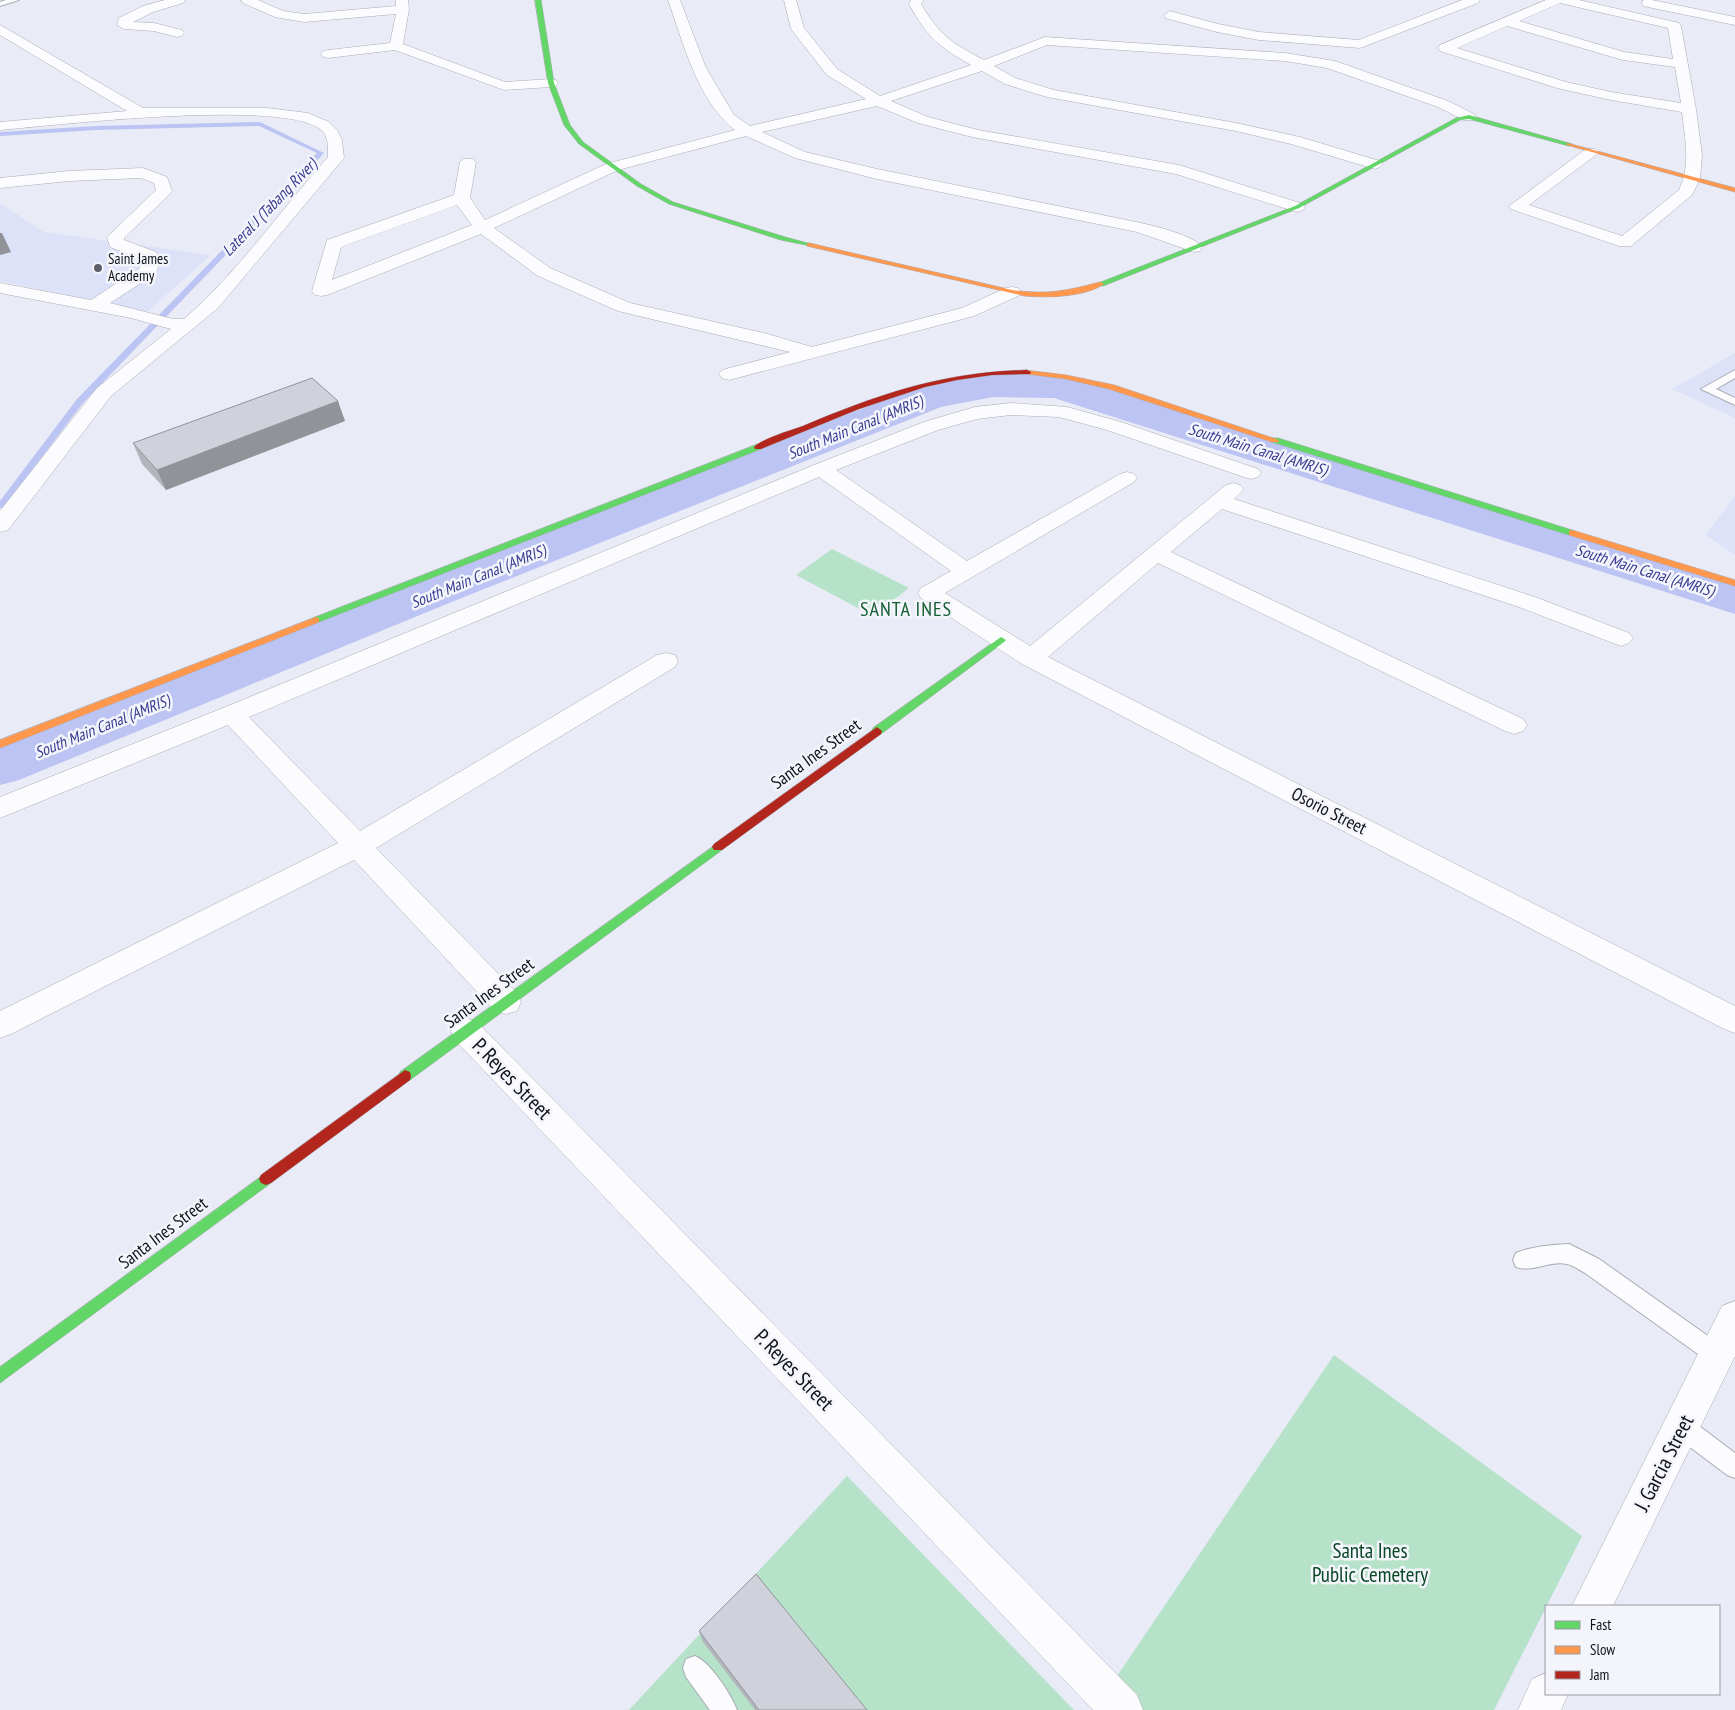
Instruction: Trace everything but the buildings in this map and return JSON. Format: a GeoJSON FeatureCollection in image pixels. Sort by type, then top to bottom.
{"type":"FeatureCollection","features":[{"type":"Feature","properties":{"kind":"street"},"geometry":{"type":"LineString","coordinates":[[177,33],[154,27],[124,25],[124,21],[148,9],[179,0]]}},
{"type":"Feature","properties":{"kind":"street"},"geometry":{"type":"LineString","coordinates":[[246,0],[280,14],[304,18],[402,4],[396,46]]}},
{"type":"Feature","properties":{"kind":"street"},"geometry":{"type":"LineString","coordinates":[[538,0],[551,83],[567,125],[581,143],[612,167],[671,203],[783,239],[1012,292],[1042,297],[1063,296],[1100,284],[1297,207],[1450,123],[1469,118]]}},
{"type":"Feature","properties":{"kind":"street"},"geometry":{"type":"LineString","coordinates":[[674,0],[699,68],[719,104],[729,118],[747,130],[800,155],[877,174],[1141,228],[1174,238],[1194,247]]}},
{"type":"Feature","properties":{"kind":"street"},"geometry":{"type":"LineString","coordinates":[[790,0],[798,29],[832,72],[878,101],[923,120],[977,134],[1179,170],[1297,207]]}},
{"type":"Feature","properties":{"kind":"street"},"geometry":{"type":"LineString","coordinates":[[918,0],[916,4],[926,23],[946,45],[1010,81],[1052,94],[1236,127],[1295,140],[1375,164]]}},
{"type":"Feature","properties":{"kind":"street"},"geometry":{"type":"LineString","coordinates":[[1170,15],[1217,28],[1260,36],[1360,44],[1474,0]]}},
{"type":"Feature","properties":{"kind":"street"},"geometry":{"type":"LineString","coordinates":[[1557,0],[1445,48],[1562,85],[1611,96],[1689,109]]}},
{"type":"Feature","properties":{"kind":"street"},"geometry":{"type":"LineString","coordinates":[[1563,0],[1674,26],[1689,109],[1694,154],[1692,179],[1686,192],[1625,242],[1517,206],[1591,152]]}},
{"type":"Feature","properties":{"kind":"street"},"geometry":{"type":"LineString","coordinates":[[1634,0],[1735,21]]}},
{"type":"Feature","properties":{"kind":"street"},"geometry":{"type":"LineString","coordinates":[[1508,22],[1623,56],[1680,64]]}},
{"type":"Feature","properties":{"kind":"street"},"geometry":{"type":"LineString","coordinates":[[0,29],[139,112],[146,113]]}},
{"type":"Feature","properties":{"kind":"street"},"geometry":{"type":"LineString","coordinates":[[462,198],[327,242],[321,291],[482,228],[612,167],[747,130],[878,101],[982,66],[1045,41],[1285,57],[1330,64],[1443,104],[1469,118],[1735,190]]}},
{"type":"Feature","properties":{"kind":"street"},"geometry":{"type":"LineString","coordinates":[[328,54],[396,46],[504,86],[551,83]]}},
{"type":"Feature","properties":{"kind":"street"},"geometry":{"type":"LineString","coordinates":[[1310,78],[1330,64]]}},
{"type":"Feature","properties":{"kind":"street"},"geometry":{"type":"LineString","coordinates":[[490,94],[504,86]]}},
{"type":"Feature","properties":{"kind":"street"},"geometry":{"type":"LineString","coordinates":[[0,126],[146,113],[233,112],[295,114],[323,123],[336,139],[336,158],[301,197],[246,266],[212,304],[180,324],[104,392],[0,525]]}},
{"type":"Feature","properties":{"kind":"street"},"geometry":{"type":"LineString","coordinates":[[468,162],[462,198],[466,207],[482,228],[544,272],[624,307],[764,339],[810,352]]}},
{"type":"Feature","properties":{"kind":"street"},"geometry":{"type":"LineString","coordinates":[[0,183],[69,176],[143,173],[161,180],[164,192],[115,237],[116,244],[150,256],[149,270],[95,305]]}},
{"type":"Feature","properties":{"kind":"street"},"geometry":{"type":"LineString","coordinates":[[0,288],[95,305],[180,324]]}},
{"type":"Feature","properties":{"kind":"street"},"geometry":{"type":"LineString","coordinates":[[729,374],[968,312],[1012,292]]}},
{"type":"Feature","properties":{"kind":"street"},"geometry":{"type":"LineString","coordinates":[[0,744],[862,406],[923,386],[966,375],[1020,372],[1065,376],[1111,387],[1400,480],[1735,583]]}},
{"type":"Feature","properties":{"kind":"street"},"geometry":{"type":"LineString","coordinates":[[0,808],[232,714],[821,469],[931,426],[974,413],[1011,409],[1060,411],[1114,426],[1251,473],[1031,658]]}},
{"type":"Feature","properties":{"kind":"street"},"geometry":{"type":"LineString","coordinates":[[821,469],[966,571],[1126,478]]}},
{"type":"Feature","properties":{"kind":"street"},"geometry":{"type":"LineString","coordinates":[[1219,501],[1527,602],[1621,638]]}},
{"type":"Feature","properties":{"kind":"street"},"geometry":{"type":"LineString","coordinates":[[1156,554],[1514,725]]}},
{"type":"Feature","properties":{"kind":"street","name":"Osorio Street"},"geometry":{"type":"LineString","coordinates":[[966,571],[928,593],[1031,658],[1735,1020]]}},
{"type":"Feature","properties":{"kind":"street","name":"Santa Ines Street"},"geometry":{"type":"LineString","coordinates":[[0,1376],[466,1031],[1000,640]]}},
{"type":"Feature","properties":{"kind":"street"},"geometry":{"type":"LineString","coordinates":[[0,1025],[357,846],[666,661]]}},
{"type":"Feature","properties":{"kind":"street"},"geometry":{"type":"LineString","coordinates":[[232,714],[506,1002]]}},
{"type":"Feature","properties":{"kind":"street","name":"P. Reyes Street"},"geometry":{"type":"LineString","coordinates":[[466,1031],[1122,1710]]}},
{"type":"Feature","properties":{"kind":"street","name":"J. Garcia Street"},"geometry":{"type":"LineString","coordinates":[[1593,1605],[1735,1318]]}},
{"type":"Feature","properties":{"kind":"street"},"geometry":{"type":"LineString","coordinates":[[1539,1710],[1546,1695]]}},
{"type":"Feature","properties":{"kind":"lane"},"geometry":{"type":"LineString","coordinates":[[0,4],[15,0]]}},
{"type":"Feature","properties":{"kind":"lane"},"geometry":{"type":"LineString","coordinates":[[1735,373],[1707,389],[1735,402]]}},
{"type":"Feature","properties":{"kind":"lane"},"geometry":{"type":"LineString","coordinates":[[1523,1260],[1545,1255],[1569,1254],[1584,1262],[1717,1355]]}},
{"type":"Feature","properties":{"kind":"lane"},"geometry":{"type":"LineString","coordinates":[[1682,1427],[1735,1467]]}},
{"type":"Feature","properties":{"kind":"lane"},"geometry":{"type":"LineString","coordinates":[[695,1668],[725,1710]]}},
{"type":"Feature","properties":{"kind":"shaded area","name":"Saint James Academy"},"geometry":{"type":"Polygon","coordinates":[[[0,203],[44,232],[211,255],[147,312],[0,281],[0,203]]]}},
{"type":"Feature","properties":{"kind":"shaded area"},"geometry":{"type":"Polygon","coordinates":[[[1735,353],[1735,418],[1672,389],[1735,353]]]}},
{"type":"Feature","properties":{"kind":"shaded area"},"geometry":{"type":"Polygon","coordinates":[[[1735,496],[1735,555],[1706,535],[1735,496]]]}},
{"type":"Feature","properties":{"kind":"green space"},"geometry":{"type":"Polygon","coordinates":[[[832,549],[909,588],[873,616],[796,575],[832,549]]]}},
{"type":"Feature","properties":{"kind":"green space","name":"Santa Ines Public Cemetery"},"geometry":{"type":"Polygon","coordinates":[[[1334,1355],[1582,1536],[1547,1605],[1545,1605],[1545,1609],[1494,1710],[1132,1710],[1109,1688],[1334,1355]]]}},
{"type":"Feature","properties":{"kind":"green space"},"geometry":{"type":"Polygon","coordinates":[[[847,1476],[1074,1710],[629,1710],[847,1476]]]}},
{"type":"Feature","properties":{"kind":"waterway","name":"Lateral J (Tabang River)"},"geometry":{"type":"LineString","coordinates":[[0,134],[96,128],[260,124],[321,153],[80,401],[0,506]]}},
{"type":"Feature","properties":{"kind":"waterway","name":"South Main Canal (AMRIS)"},"geometry":{"type":"LineString","coordinates":[[0,766],[437,590],[930,397],[993,385],[1057,386],[1735,599]]}},
{"type":"Feature","properties":{"kind":"traffic: fast"},"geometry":{"type":"LineString","coordinates":[[538,0],[551,83],[567,125],[581,143],[639,185],[671,203],[783,239],[809,245]]}},
{"type":"Feature","properties":{"kind":"traffic: fast"},"geometry":{"type":"LineString","coordinates":[[1100,284],[1297,207],[1458,119],[1469,117],[1569,144]]}},
{"type":"Feature","properties":{"kind":"traffic: fast"},"geometry":{"type":"LineString","coordinates":[[1275,440],[1572,533]]}},
{"type":"Feature","properties":{"kind":"traffic: fast"},"geometry":{"type":"LineString","coordinates":[[316,620],[758,447]]}},
{"type":"Feature","properties":{"kind":"traffic: fast"},"geometry":{"type":"LineString","coordinates":[[877,731],[1001,640]]}},
{"type":"Feature","properties":{"kind":"traffic: fast"},"geometry":{"type":"LineString","coordinates":[[405,1076],[718,847]]}},
{"type":"Feature","properties":{"kind":"traffic: fast"},"geometry":{"type":"LineString","coordinates":[[0,1376],[266,1179]]}},
{"type":"Feature","properties":{"kind":"traffic: slow"},"geometry":{"type":"LineString","coordinates":[[1569,144],[1735,190]]}},
{"type":"Feature","properties":{"kind":"traffic: slow"},"geometry":{"type":"LineString","coordinates":[[809,245],[1025,294],[1056,295],[1100,284]]}},
{"type":"Feature","properties":{"kind":"traffic: slow"},"geometry":{"type":"LineString","coordinates":[[1027,372],[1066,377],[1111,387],[1275,440]]}},
{"type":"Feature","properties":{"kind":"traffic: slow"},"geometry":{"type":"LineString","coordinates":[[1572,533],[1735,583]]}},
{"type":"Feature","properties":{"kind":"traffic: slow"},"geometry":{"type":"LineString","coordinates":[[0,744],[316,620]]}},
{"type":"Feature","properties":{"kind":"traffic: jam"},"geometry":{"type":"LineString","coordinates":[[758,447],[856,408],[923,385],[992,373],[1027,372]]}},
{"type":"Feature","properties":{"kind":"traffic: jam"},"geometry":{"type":"LineString","coordinates":[[718,847],[877,731]]}},
{"type":"Feature","properties":{"kind":"traffic: jam"},"geometry":{"type":"LineString","coordinates":[[266,1179],[405,1076]]}},
{"type":"Feature","properties":{"kind":"place","name":"Saint James Academy"},"geometry":{"type":"Point","coordinates":[98,268]}},
{"type":"Feature","properties":{"kind":"district","name":"SANTA INES"},"geometry":{"type":"Point","coordinates":[906,609]}}]}
